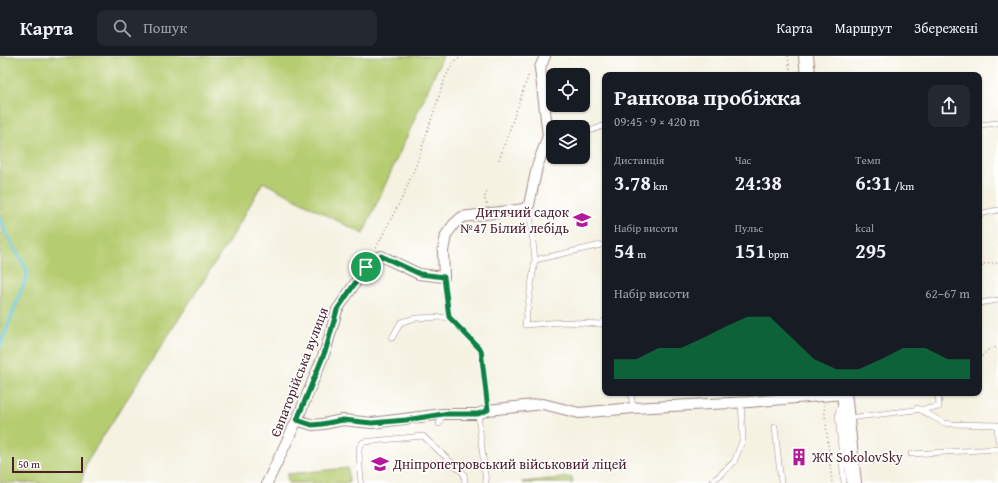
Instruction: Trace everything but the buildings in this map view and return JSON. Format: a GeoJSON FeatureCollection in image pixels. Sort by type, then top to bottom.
{"type":"FeatureCollection","features":[{"type":"Feature","properties":{"kind":"street"},"geometry":{"type":"LineString","coordinates":[[545,56],[540,68],[548,120]]}},
{"type":"Feature","properties":{"kind":"street"},"geometry":{"type":"LineString","coordinates":[[804,72],[806,56]]}},
{"type":"Feature","properties":{"kind":"street"},"geometry":{"type":"LineString","coordinates":[[444,277],[443,251],[446,235],[454,224],[462,217],[524,209],[529,205],[537,167],[546,147]]}},
{"type":"Feature","properties":{"kind":"street","name":"Євпаторійська вулиця"},"geometry":{"type":"LineString","coordinates":[[267,483],[297,420],[326,349],[337,310],[366,267],[374,258],[381,256],[420,274],[444,277]]}},
{"type":"Feature","properties":{"kind":"street"},"geometry":{"type":"LineString","coordinates":[[297,420],[312,425],[343,420],[372,423],[441,419],[478,414],[488,410],[543,404],[580,413],[794,396]]}},
{"type":"Feature","properties":{"kind":"street"},"geometry":{"type":"LineString","coordinates":[[844,396],[854,483]]}},
{"type":"Feature","properties":{"kind":"lane"},"geometry":{"type":"LineString","coordinates":[[982,125],[998,123]]}},
{"type":"Feature","properties":{"kind":"lane"},"geometry":{"type":"LineString","coordinates":[[590,131],[602,126]]}},
{"type":"Feature","properties":{"kind":"lane"},"geometry":{"type":"LineString","coordinates":[[529,205],[534,260],[524,325],[561,322],[602,323]]}},
{"type":"Feature","properties":{"kind":"lane"},"geometry":{"type":"LineString","coordinates":[[982,213],[998,210]]}},
{"type":"Feature","properties":{"kind":"lane"},"geometry":{"type":"LineString","coordinates":[[534,260],[601,245]]}},
{"type":"Feature","properties":{"kind":"lane"},"geometry":{"type":"LineString","coordinates":[[444,277],[449,317],[481,350],[488,410]]}},
{"type":"Feature","properties":{"kind":"lane"},"geometry":{"type":"LineString","coordinates":[[982,303],[998,300]]}},
{"type":"Feature","properties":{"kind":"lane"},"geometry":{"type":"LineString","coordinates":[[392,338],[401,322],[416,318],[449,317]]}},
{"type":"Feature","properties":{"kind":"lane"},"geometry":{"type":"LineString","coordinates":[[631,396],[633,408]]}},
{"type":"Feature","properties":{"kind":"lane"},"geometry":{"type":"LineString","coordinates":[[843,396],[838,413],[844,483]]}},
{"type":"Feature","properties":{"kind":"lane"},"geometry":{"type":"LineString","coordinates":[[846,418],[940,406],[938,396]]}},
{"type":"Feature","properties":{"kind":"lane"},"geometry":{"type":"LineString","coordinates":[[711,483],[734,462],[743,440],[746,400]]}},
{"type":"Feature","properties":{"kind":"lane"},"geometry":{"type":"LineString","coordinates":[[917,408],[944,423],[998,424],[998,441]]}},
{"type":"Feature","properties":{"kind":"lane"},"geometry":{"type":"LineString","coordinates":[[478,414],[486,483]]}},
{"type":"Feature","properties":{"kind":"lane"},"geometry":{"type":"LineString","coordinates":[[775,427],[781,483]]}},
{"type":"Feature","properties":{"kind":"lane"},"geometry":{"type":"LineString","coordinates":[[362,483],[358,452],[363,442],[423,436],[464,474],[465,483]]}},
{"type":"Feature","properties":{"kind":"lane"},"geometry":{"type":"LineString","coordinates":[[911,454],[998,449]]}},
{"type":"Feature","properties":{"kind":"path"},"geometry":{"type":"LineString","coordinates":[[366,267],[403,196],[416,165],[445,78],[454,61],[463,56]]}},
{"type":"Feature","properties":{"kind":"path"},"geometry":{"type":"LineString","coordinates":[[788,56],[790,72]]}},
{"type":"Feature","properties":{"kind":"path"},"geometry":{"type":"LineString","coordinates":[[500,160],[532,67]]}},
{"type":"Feature","properties":{"kind":"path"},"geometry":{"type":"LineString","coordinates":[[488,190],[484,198],[491,214]]}},
{"type":"Feature","properties":{"kind":"path"},"geometry":{"type":"LineString","coordinates":[[982,266],[983,264],[998,264]]}},
{"type":"Feature","properties":{"kind":"path"},"geometry":{"type":"LineString","coordinates":[[982,356],[989,349],[998,347]]}},
{"type":"Feature","properties":{"kind":"path"},"geometry":{"type":"LineString","coordinates":[[823,396],[832,483]]}},
{"type":"Feature","properties":{"kind":"green space"},"geometry":{"type":"Polygon","coordinates":[[[0,56],[443,56],[363,234],[263,182],[233,235],[87,461],[81,483],[0,483],[0,56]]]}},
{"type":"Feature","properties":{"kind":"green space"},"geometry":{"type":"Polygon","coordinates":[[[348,468],[349,483],[288,483],[287,474],[348,468]]]}},
{"type":"Feature","properties":{"kind":"green space"},"geometry":{"type":"Polygon","coordinates":[[[572,477],[573,483],[522,483],[522,482],[572,477]]]}},
{"type":"Feature","properties":{"kind":"waterway"},"geometry":{"type":"LineString","coordinates":[[0,218],[6,233],[28,272],[0,347]]}},
{"type":"Feature","properties":{"kind":"place","name":"Дитячий садок №47 Білий лебідь"},"geometry":{"type":"Point","coordinates":[582,220]}},
{"type":"Feature","properties":{"kind":"place","name":"ЖК SokolovSky"},"geometry":{"type":"Point","coordinates":[799,457]}},
{"type":"Feature","properties":{"kind":"place","name":"Дніпропетровський військовий ліцей"},"geometry":{"type":"Point","coordinates":[380,464]}},
{"type":"Feature","properties":{"kind":"route"},"geometry":{"type":"LineString","coordinates":[[381,256],[420,274],[444,277],[449,317],[481,350],[488,410],[478,414],[443,414],[406,420],[372,423],[343,420],[312,425],[297,420],[326,349],[337,310],[366,267],[374,258],[381,256]]}}]}
